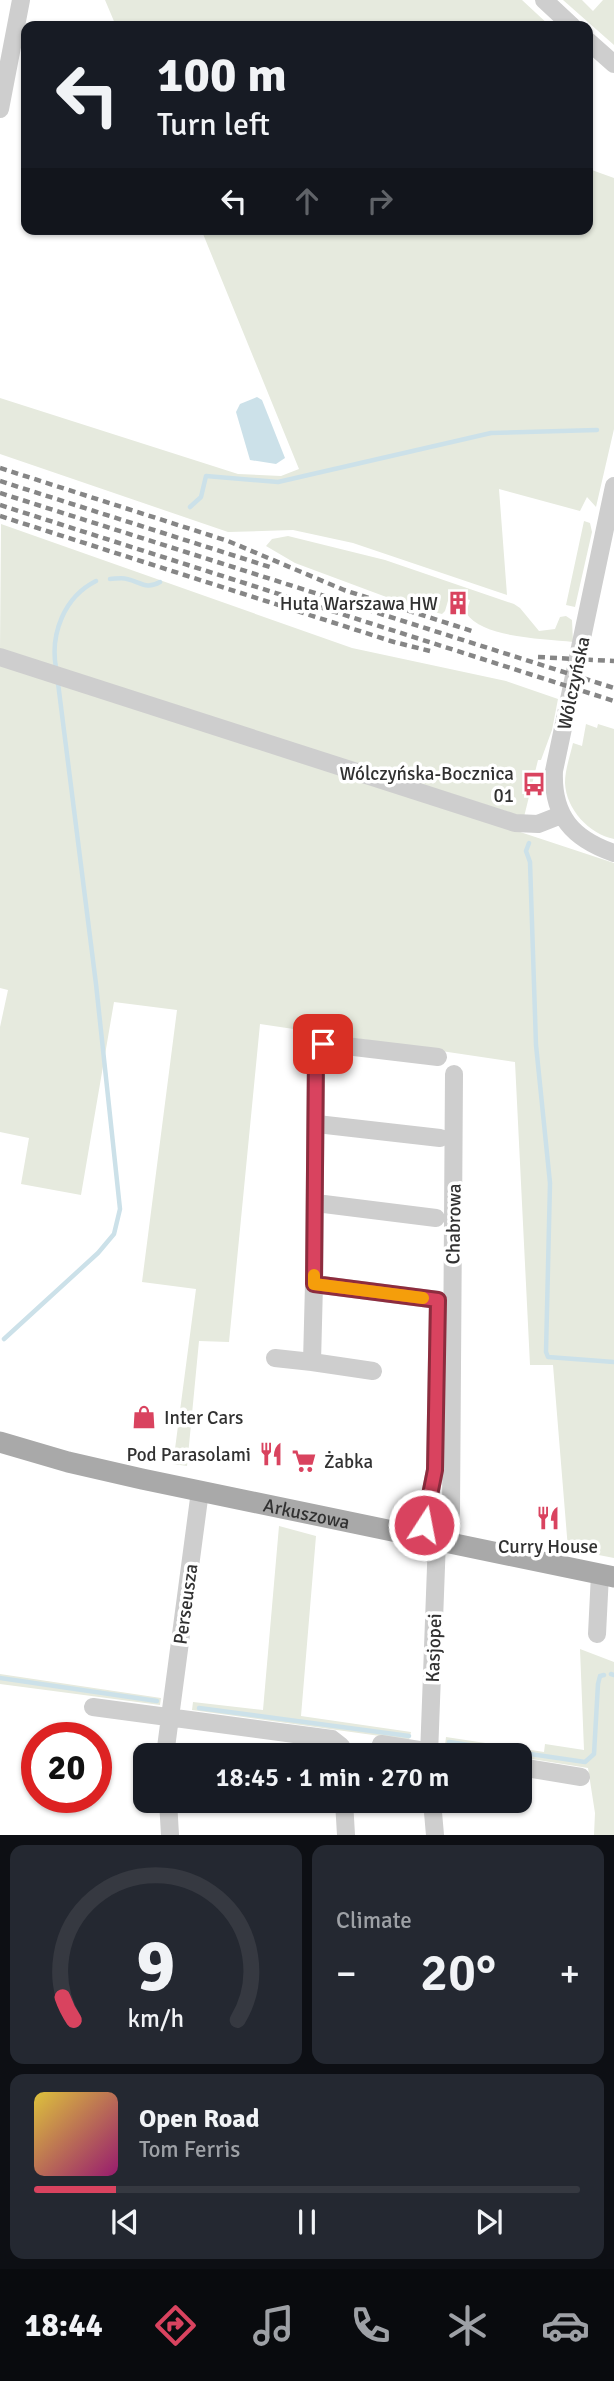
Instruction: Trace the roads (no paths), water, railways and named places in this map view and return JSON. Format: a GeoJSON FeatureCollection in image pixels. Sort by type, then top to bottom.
{"type":"FeatureCollection","features":[{"type":"Feature","properties":{"kind":"main road","name":"Arkuszowa"},"geometry":{"type":"LineString","coordinates":[[0,1442],[77,1464],[200,1491],[607,1575]]}},
{"type":"Feature","properties":{"kind":"street"},"geometry":{"type":"LineString","coordinates":[[0,109],[21,0]]}},
{"type":"Feature","properties":{"kind":"street"},"geometry":{"type":"LineString","coordinates":[[544,0],[567,21]]}},
{"type":"Feature","properties":{"kind":"street"},"geometry":{"type":"LineString","coordinates":[[593,45],[614,64]]}},
{"type":"Feature","properties":{"kind":"street","name":"Wólczyńska"},"geometry":{"type":"LineString","coordinates":[[561,815],[553,789],[554,771],[614,485]]}},
{"type":"Feature","properties":{"kind":"street"},"geometry":{"type":"LineString","coordinates":[[0,657],[515,822],[538,824],[561,815],[572,829],[588,841],[614,853]]}},
{"type":"Feature","properties":{"kind":"street"},"geometry":{"type":"LineString","coordinates":[[312,1362],[316,1055],[319,1047],[323,1044],[438,1057]]}},
{"type":"Feature","properties":{"kind":"street","name":"Chabrowa"},"geometry":{"type":"LineString","coordinates":[[435,1540],[450,1512],[454,1074]]}},
{"type":"Feature","properties":{"kind":"street"},"geometry":{"type":"LineString","coordinates":[[317,1124],[440,1138]]}},
{"type":"Feature","properties":{"kind":"street"},"geometry":{"type":"LineString","coordinates":[[316,1203],[436,1218]]}},
{"type":"Feature","properties":{"kind":"street"},"geometry":{"type":"LineString","coordinates":[[314,1284],[438,1300],[435,1540]]}},
{"type":"Feature","properties":{"kind":"street"},"geometry":{"type":"LineString","coordinates":[[275,1358],[373,1371]]}},
{"type":"Feature","properties":{"kind":"street","name":"Perseusza"},"geometry":{"type":"LineString","coordinates":[[166,1743],[200,1491]]}},
{"type":"Feature","properties":{"kind":"street","name":"Kasjopei"},"geometry":{"type":"LineString","coordinates":[[429,1743],[435,1540]]}},
{"type":"Feature","properties":{"kind":"street"},"geometry":{"type":"LineString","coordinates":[[597,1634],[607,1575]]}},
{"type":"Feature","properties":{"kind":"street"},"geometry":{"type":"LineString","coordinates":[[93,1707],[332,1739],[337,1743]]}},
{"type":"Feature","properties":{"kind":"street"},"geometry":{"type":"LineString","coordinates":[[532,1769],[581,1777]]}},
{"type":"Feature","properties":{"kind":"street"},"geometry":{"type":"LineString","coordinates":[[169,1813],[170,1835]]}},
{"type":"Feature","properties":{"kind":"street"},"geometry":{"type":"LineString","coordinates":[[345,1813],[346,1835]]}},
{"type":"Feature","properties":{"kind":"street"},"geometry":{"type":"LineString","coordinates":[[433,1813],[435,1835]]}},
{"type":"Feature","properties":{"kind":"water"},"geometry":{"type":"Polygon","coordinates":[[[257,397],[262,400],[285,458],[276,464],[250,460],[236,412],[240,404],[257,397]]]}},
{"type":"Feature","properties":{"kind":"waterway"},"geometry":{"type":"LineString","coordinates":[[190,507],[201,497],[206,476],[278,482],[491,433],[597,430]]}},
{"type":"Feature","properties":{"kind":"waterway"},"geometry":{"type":"LineString","coordinates":[[110,579],[125,578],[147,585],[160,582]]}},
{"type":"Feature","properties":{"kind":"waterway"},"geometry":{"type":"LineString","coordinates":[[56,668],[55,642],[62,618],[75,597],[96,581]]}},
{"type":"Feature","properties":{"kind":"waterway"},"geometry":{"type":"LineString","coordinates":[[4,1339],[98,1253],[114,1234],[120,1209],[96,984],[58,683]]}},
{"type":"Feature","properties":{"kind":"waterway"},"geometry":{"type":"LineString","coordinates":[[529,843],[526,851],[530,862],[536,1045],[550,1183],[546,1352],[548,1357],[614,1362]]}},
{"type":"Feature","properties":{"kind":"waterway"},"geometry":{"type":"LineString","coordinates":[[449,1742],[585,1762],[594,1754],[598,1684],[600,1676],[604,1675]]}},
{"type":"Feature","properties":{"kind":"waterway"},"geometry":{"type":"LineString","coordinates":[[0,1678],[157,1701]]}},
{"type":"Feature","properties":{"kind":"waterway"},"geometry":{"type":"LineString","coordinates":[[199,1708],[409,1736]]}},
{"type":"Feature","properties":{"kind":"railway"},"geometry":{"type":"LineString","coordinates":[[0,468],[228,541],[344,590],[475,632]]}},
{"type":"Feature","properties":{"kind":"railway"},"geometry":{"type":"LineString","coordinates":[[0,481],[273,568]]}},
{"type":"Feature","properties":{"kind":"railway"},"geometry":{"type":"LineString","coordinates":[[0,493],[614,688]]}},
{"type":"Feature","properties":{"kind":"railway"},"geometry":{"type":"LineString","coordinates":[[0,505],[614,701]]}},
{"type":"Feature","properties":{"kind":"railway"},"geometry":{"type":"LineString","coordinates":[[0,516],[394,642],[430,651]]}},
{"type":"Feature","properties":{"kind":"railway"},"geometry":{"type":"LineString","coordinates":[[538,657],[614,661]]}},
{"type":"Feature","properties":{"kind":"place","name":"Huta Warszawa HW"},"geometry":{"type":"Point","coordinates":[458,603]}},
{"type":"Feature","properties":{"kind":"place","name":"Wólczyńska-Bocznica 01"},"geometry":{"type":"Point","coordinates":[534,784]}},
{"type":"Feature","properties":{"kind":"place","name":"Inter Cars"},"geometry":{"type":"Point","coordinates":[144,1417]}},
{"type":"Feature","properties":{"kind":"place","name":"Pod Parasolami"},"geometry":{"type":"Point","coordinates":[271,1454]}},
{"type":"Feature","properties":{"kind":"place","name":"Żabka"},"geometry":{"type":"Point","coordinates":[304,1461]}},
{"type":"Feature","properties":{"kind":"place","name":"Curry House"},"geometry":{"type":"Point","coordinates":[548,1518]}}]}
